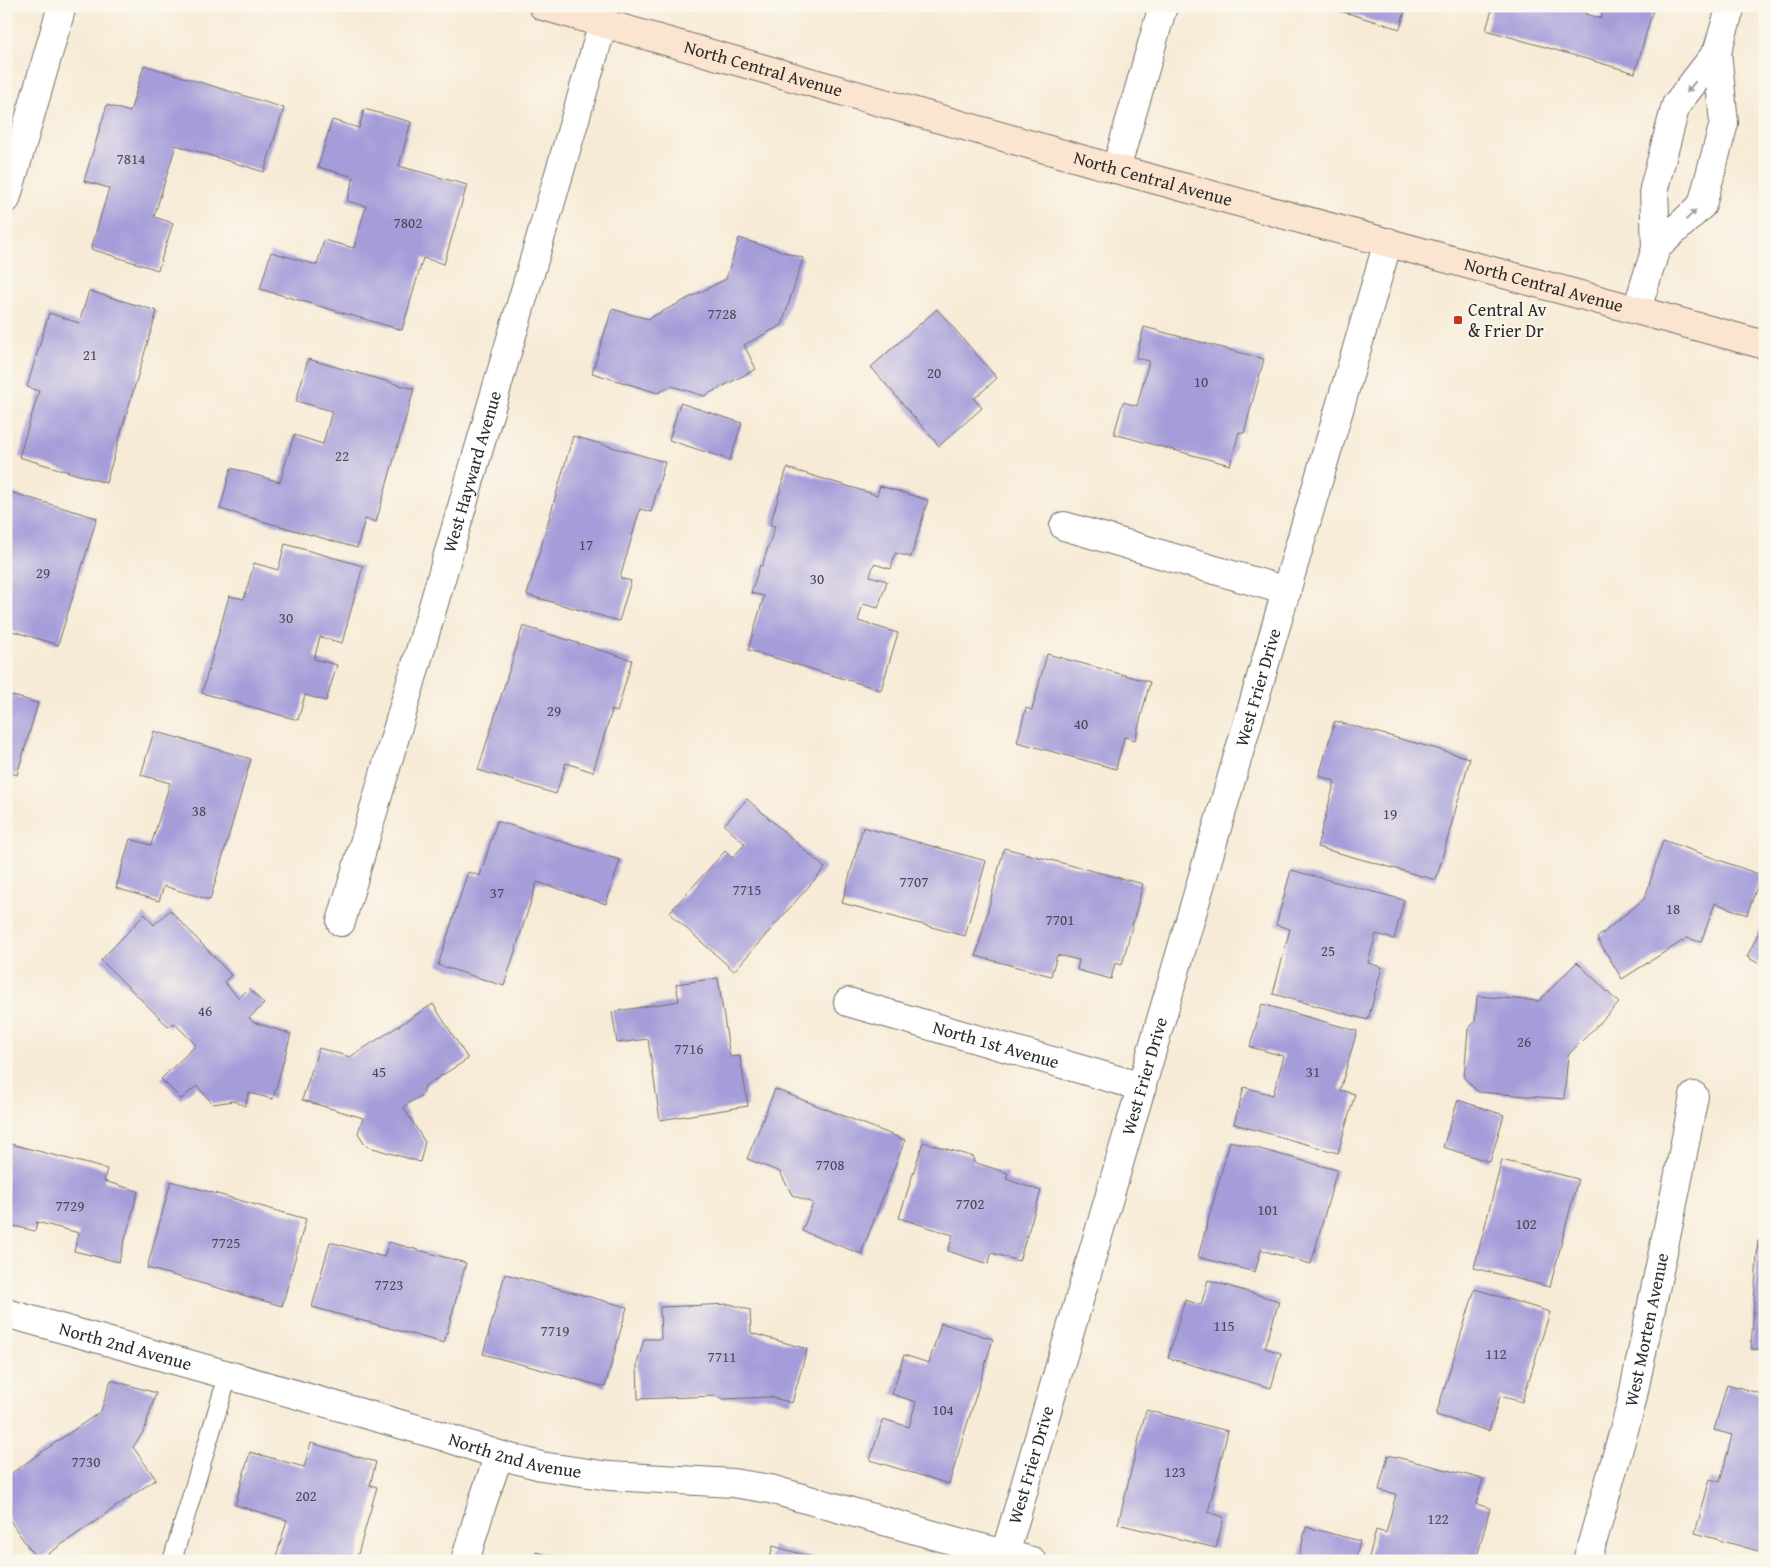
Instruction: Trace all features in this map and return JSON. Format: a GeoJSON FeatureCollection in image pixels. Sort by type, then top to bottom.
{"type":"FeatureCollection","features":[{"type":"Feature","properties":{"kind":"main road","name":"North Central Avenue"},"geometry":{"type":"LineString","coordinates":[[543,6],[1116,169],[1765,344]]}},
{"type":"Feature","properties":{"kind":"street"},"geometry":{"type":"LineString","coordinates":[[6,200],[62,6]]}},
{"type":"Feature","properties":{"kind":"street"},"geometry":{"type":"LineString","coordinates":[[1116,169],[1162,6]]}},
{"type":"Feature","properties":{"kind":"street"},"geometry":{"type":"LineString","coordinates":[[1637,309],[1656,248],[1654,188],[1676,106],[1717,52],[1731,6]]}},
{"type":"Feature","properties":{"kind":"street","name":"West Hayward Avenue"},"geometry":{"type":"LineString","coordinates":[[342,922],[603,23]]}},
{"type":"Feature","properties":{"kind":"street"},"geometry":{"type":"LineString","coordinates":[[1656,248],[1702,204],[1724,123],[1717,52]]}},
{"type":"Feature","properties":{"kind":"street","name":"West Frier Drive"},"geometry":{"type":"LineString","coordinates":[[1004,1557],[1388,242]]}},
{"type":"Feature","properties":{"kind":"street"},"geometry":{"type":"LineString","coordinates":[[1064,526],[1287,591]]}},
{"type":"Feature","properties":{"kind":"street","name":"North 1st Avenue"},"geometry":{"type":"LineString","coordinates":[[848,1002],[1142,1087]]}},
{"type":"Feature","properties":{"kind":"street","name":"West Morten Avenue"},"geometry":{"type":"LineString","coordinates":[[1587,1561],[1631,1405],[1678,1184],[1694,1096]]}},
{"type":"Feature","properties":{"kind":"street","name":"North 2nd Avenue"},"geometry":{"type":"LineString","coordinates":[[6,1313],[432,1433],[499,1455],[541,1466],[609,1476],[733,1483],[770,1489],[1004,1557],[1032,1561]]}},
{"type":"Feature","properties":{"kind":"street"},"geometry":{"type":"LineString","coordinates":[[465,1561],[499,1455]]}},
{"type":"Feature","properties":{"kind":"lane"},"geometry":{"type":"LineString","coordinates":[[172,1561],[228,1375]]}},
{"type":"Feature","properties":{"kind":"building"},"geometry":{"type":"Polygon","coordinates":[[[1324,6],[1406,6],[1400,29],[1324,6]]]}},
{"type":"Feature","properties":{"kind":"building"},"geometry":{"type":"Polygon","coordinates":[[[1493,6],[1587,6],[1585,14],[1601,18],[1604,7],[1627,13],[1629,6],[1654,6],[1635,73],[1486,30],[1493,6]]]}},
{"type":"Feature","properties":{"kind":"building"},"geometry":{"type":"Polygon","coordinates":[[[144,65],[284,108],[264,172],[176,145],[154,217],[173,223],[158,270],[91,249],[109,188],[84,181],[107,105],[130,112],[144,65]]]}},
{"type":"Feature","properties":{"kind":"building"},"geometry":{"type":"Polygon","coordinates":[[[364,109],[411,122],[399,166],[467,185],[444,264],[423,258],[402,330],[260,289],[271,252],[317,265],[324,240],[354,248],[366,206],[347,201],[354,177],[318,167],[332,120],[359,128],[364,109]]]}},
{"type":"Feature","properties":{"kind":"building"},"geometry":{"type":"Polygon","coordinates":[[[739,238],[803,258],[782,325],[744,345],[756,369],[704,396],[672,386],[658,393],[592,373],[612,309],[648,319],[726,279],[739,238]]]}},
{"type":"Feature","properties":{"kind":"building"},"geometry":{"type":"Polygon","coordinates":[[[89,291],[157,311],[106,483],[19,457],[39,391],[27,387],[49,313],[79,323],[89,291]]]}},
{"type":"Feature","properties":{"kind":"building"},"geometry":{"type":"Polygon","coordinates":[[[937,309],[997,378],[974,399],[982,408],[939,446],[871,367],[937,309]]]}},
{"type":"Feature","properties":{"kind":"building"},"geometry":{"type":"Polygon","coordinates":[[[1144,327],[1264,359],[1244,433],[1239,432],[1230,465],[1114,434],[1123,402],[1137,406],[1149,361],[1136,358],[1144,327]]]}},
{"type":"Feature","properties":{"kind":"building"},"geometry":{"type":"Polygon","coordinates":[[[308,359],[414,389],[376,522],[365,519],[357,548],[220,509],[231,468],[280,482],[294,435],[323,444],[332,411],[296,401],[308,359]]]}},
{"type":"Feature","properties":{"kind":"building"},"geometry":{"type":"Polygon","coordinates":[[[680,403],[742,423],[730,460],[669,440],[680,403]]]}},
{"type":"Feature","properties":{"kind":"building"},"geometry":{"type":"Polygon","coordinates":[[[573,436],[665,462],[651,512],[640,509],[620,578],[631,581],[619,621],[527,595],[573,436]]]}},
{"type":"Feature","properties":{"kind":"building"},"geometry":{"type":"Polygon","coordinates":[[[787,468],[877,495],[880,486],[928,500],[911,557],[895,553],[891,569],[874,564],[870,576],[887,581],[878,608],[863,604],[858,621],[898,633],[881,690],[748,650],[764,596],[751,593],[775,526],[770,525],[787,468]]]}},
{"type":"Feature","properties":{"kind":"building"},"geometry":{"type":"Polygon","coordinates":[[[6,491],[97,518],[58,645],[6,629],[6,491]]]}},
{"type":"Feature","properties":{"kind":"building"},"geometry":{"type":"Polygon","coordinates":[[[285,544],[363,566],[342,643],[320,637],[314,659],[337,665],[326,701],[305,695],[298,720],[202,693],[229,596],[244,599],[254,563],[278,570],[285,544]]]}},
{"type":"Feature","properties":{"kind":"building"},"geometry":{"type":"Polygon","coordinates":[[[523,626],[632,660],[617,712],[612,710],[593,772],[566,763],[556,794],[478,770],[523,626]]]}},
{"type":"Feature","properties":{"kind":"building"},"geometry":{"type":"Polygon","coordinates":[[[1047,654],[1150,682],[1135,740],[1124,737],[1116,769],[1017,742],[1026,708],[1032,710],[1047,654]]]}},
{"type":"Feature","properties":{"kind":"building"},"geometry":{"type":"Polygon","coordinates":[[[6,694],[38,703],[17,775],[6,771],[6,694]]]}},
{"type":"Feature","properties":{"kind":"building"},"geometry":{"type":"Polygon","coordinates":[[[1335,721],[1470,758],[1436,880],[1317,847],[1335,781],[1319,776],[1335,721]]]}},
{"type":"Feature","properties":{"kind":"building"},"geometry":{"type":"Polygon","coordinates":[[[154,731],[251,759],[210,900],[164,886],[159,901],[116,888],[130,839],[151,845],[170,783],[141,775],[154,731]]]}},
{"type":"Feature","properties":{"kind":"building"},"geometry":{"type":"Polygon","coordinates":[[[747,799],[825,868],[734,971],[669,913],[725,851],[732,858],[745,844],[724,825],[747,799]]]}},
{"type":"Feature","properties":{"kind":"building"},"geometry":{"type":"Polygon","coordinates":[[[497,821],[620,860],[606,904],[537,882],[504,986],[438,965],[468,872],[480,876],[497,821]]]}},
{"type":"Feature","properties":{"kind":"building"},"geometry":{"type":"Polygon","coordinates":[[[863,827],[986,861],[965,936],[842,903],[863,827]]]}},
{"type":"Feature","properties":{"kind":"building"},"geometry":{"type":"Polygon","coordinates":[[[1663,840],[1761,875],[1747,915],[1715,903],[1701,942],[1687,938],[1622,979],[1597,938],[1645,898],[1663,840]]]}},
{"type":"Feature","properties":{"kind":"building"},"geometry":{"type":"Polygon","coordinates":[[[1004,848],[1143,884],[1122,965],[1115,963],[1111,979],[1077,970],[1079,960],[1057,955],[1051,976],[976,956],[1004,848]]]}},
{"type":"Feature","properties":{"kind":"building"},"geometry":{"type":"Polygon","coordinates":[[[1291,870],[1404,900],[1394,939],[1376,934],[1368,963],[1382,967],[1368,1020],[1273,994],[1290,929],[1276,925],[1291,870]]]}},
{"type":"Feature","properties":{"kind":"building"},"geometry":{"type":"Polygon","coordinates":[[[170,910],[231,975],[224,982],[239,998],[249,988],[264,1004],[249,1018],[253,1022],[291,1034],[273,1099],[249,1093],[245,1106],[233,1101],[213,1104],[197,1086],[181,1099],[161,1079],[196,1045],[174,1023],[169,1027],[101,960],[145,914],[154,925],[170,910]]]}},
{"type":"Feature","properties":{"kind":"building"},"geometry":{"type":"Polygon","coordinates":[[[1765,919],[1765,967],[1747,957],[1765,919]]]}},
{"type":"Feature","properties":{"kind":"building"},"geometry":{"type":"Polygon","coordinates":[[[1577,962],[1619,1003],[1568,1055],[1564,1099],[1478,1092],[1464,1078],[1468,1029],[1475,1022],[1477,996],[1539,1001],[1577,962]]]}},
{"type":"Feature","properties":{"kind":"building"},"geometry":{"type":"Polygon","coordinates":[[[718,978],[730,1057],[740,1056],[748,1106],[660,1120],[648,1039],[617,1043],[612,1012],[679,1001],[676,984],[718,978]]]}},
{"type":"Feature","properties":{"kind":"building"},"geometry":{"type":"Polygon","coordinates":[[[433,1004],[468,1059],[425,1086],[423,1094],[403,1107],[425,1142],[420,1162],[366,1146],[358,1133],[363,1118],[302,1100],[319,1048],[350,1057],[433,1004]]]}},
{"type":"Feature","properties":{"kind":"building"},"geometry":{"type":"Polygon","coordinates":[[[1262,1004],[1357,1031],[1340,1090],[1355,1094],[1338,1153],[1234,1124],[1244,1087],[1273,1095],[1284,1056],[1250,1047],[1262,1004]]]}},
{"type":"Feature","properties":{"kind":"building"},"geometry":{"type":"Polygon","coordinates":[[[775,1089],[905,1140],[861,1254],[802,1231],[813,1203],[792,1195],[780,1172],[747,1159],[775,1089]]]}},
{"type":"Feature","properties":{"kind":"building"},"geometry":{"type":"Polygon","coordinates":[[[1458,1100],[1504,1115],[1490,1162],[1443,1147],[1458,1100]]]}},
{"type":"Feature","properties":{"kind":"building"},"geometry":{"type":"Polygon","coordinates":[[[1230,1141],[1337,1170],[1311,1264],[1261,1250],[1255,1272],[1198,1257],[1230,1141]]]}},
{"type":"Feature","properties":{"kind":"building"},"geometry":{"type":"Polygon","coordinates":[[[923,1142],[974,1157],[973,1162],[1008,1173],[1006,1179],[1041,1191],[1019,1261],[992,1253],[988,1264],[948,1251],[953,1235],[899,1218],[923,1142]]]}},
{"type":"Feature","properties":{"kind":"building"},"geometry":{"type":"Polygon","coordinates":[[[7,1143],[107,1169],[104,1181],[138,1191],[119,1262],[74,1251],[79,1233],[37,1222],[35,1231],[6,1224],[7,1143]]]}},
{"type":"Feature","properties":{"kind":"building"},"geometry":{"type":"Polygon","coordinates":[[[1502,1160],[1578,1179],[1550,1287],[1474,1268],[1502,1160]]]}},
{"type":"Feature","properties":{"kind":"building"},"geometry":{"type":"Polygon","coordinates":[[[171,1181],[306,1219],[282,1306],[147,1268],[171,1181]]]}},
{"type":"Feature","properties":{"kind":"building"},"geometry":{"type":"Polygon","coordinates":[[[1758,1241],[1765,1241],[1765,1350],[1751,1349],[1758,1241]]]}},
{"type":"Feature","properties":{"kind":"building"},"geometry":{"type":"Polygon","coordinates":[[[330,1242],[384,1257],[389,1242],[466,1263],[444,1343],[312,1307],[330,1242]]]}},
{"type":"Feature","properties":{"kind":"building"},"geometry":{"type":"Polygon","coordinates":[[[505,1274],[627,1307],[605,1387],[483,1354],[505,1274]]]}},
{"type":"Feature","properties":{"kind":"building"},"geometry":{"type":"Polygon","coordinates":[[[1208,1280],[1279,1301],[1265,1348],[1281,1353],[1271,1388],[1168,1358],[1185,1300],[1201,1305],[1208,1280]]]}},
{"type":"Feature","properties":{"kind":"building"},"geometry":{"type":"Polygon","coordinates":[[[1475,1289],[1550,1312],[1522,1402],[1500,1396],[1489,1431],[1436,1415],[1475,1289]]]}},
{"type":"Feature","properties":{"kind":"building"},"geometry":{"type":"Polygon","coordinates":[[[730,1304],[750,1310],[751,1333],[807,1349],[792,1403],[771,1397],[724,1399],[716,1396],[638,1399],[637,1364],[644,1339],[661,1339],[660,1307],[730,1304]]]}},
{"type":"Feature","properties":{"kind":"building"},"geometry":{"type":"Polygon","coordinates":[[[941,1323],[993,1339],[949,1484],[870,1460],[883,1419],[909,1427],[916,1402],[892,1394],[904,1355],[929,1363],[941,1323]]]}},
{"type":"Feature","properties":{"kind":"building"},"geometry":{"type":"Polygon","coordinates":[[[111,1380],[156,1393],[144,1431],[133,1447],[156,1479],[38,1561],[6,1515],[6,1477],[101,1411],[111,1380]]]}},
{"type":"Feature","properties":{"kind":"building"},"geometry":{"type":"Polygon","coordinates":[[[1727,1384],[1765,1395],[1765,1553],[1695,1533],[1710,1479],[1720,1482],[1732,1435],[1714,1430],[1727,1384]]]}},
{"type":"Feature","properties":{"kind":"building"},"geometry":{"type":"Polygon","coordinates":[[[1146,1410],[1228,1431],[1208,1512],[1224,1517],[1216,1548],[1118,1524],[1146,1410]]]}},
{"type":"Feature","properties":{"kind":"building"},"geometry":{"type":"Polygon","coordinates":[[[311,1443],[376,1462],[370,1485],[377,1487],[356,1561],[275,1561],[287,1520],[235,1505],[250,1452],[304,1467],[311,1443]]]}},
{"type":"Feature","properties":{"kind":"building"},"geometry":{"type":"Polygon","coordinates":[[[1388,1455],[1483,1479],[1476,1504],[1490,1508],[1476,1561],[1368,1561],[1376,1530],[1386,1533],[1396,1494],[1379,1490],[1388,1455]]]}},
{"type":"Feature","properties":{"kind":"building"},"geometry":{"type":"Polygon","coordinates":[[[1306,1527],[1360,1541],[1355,1561],[1298,1561],[1306,1527]]]}},
{"type":"Feature","properties":{"kind":"building"},"geometry":{"type":"Polygon","coordinates":[[[773,1546],[822,1560],[822,1561],[769,1561],[773,1546]]]}},
{"type":"Feature","properties":{"kind":"building"},"geometry":{"type":"Polygon","coordinates":[[[536,1552],[565,1560],[565,1561],[534,1561],[536,1552]]]}},
{"type":"Feature","properties":{"kind":"place","name":"Central Av & Frier Dr"},"geometry":{"type":"Point","coordinates":[1458,320]}}]}
